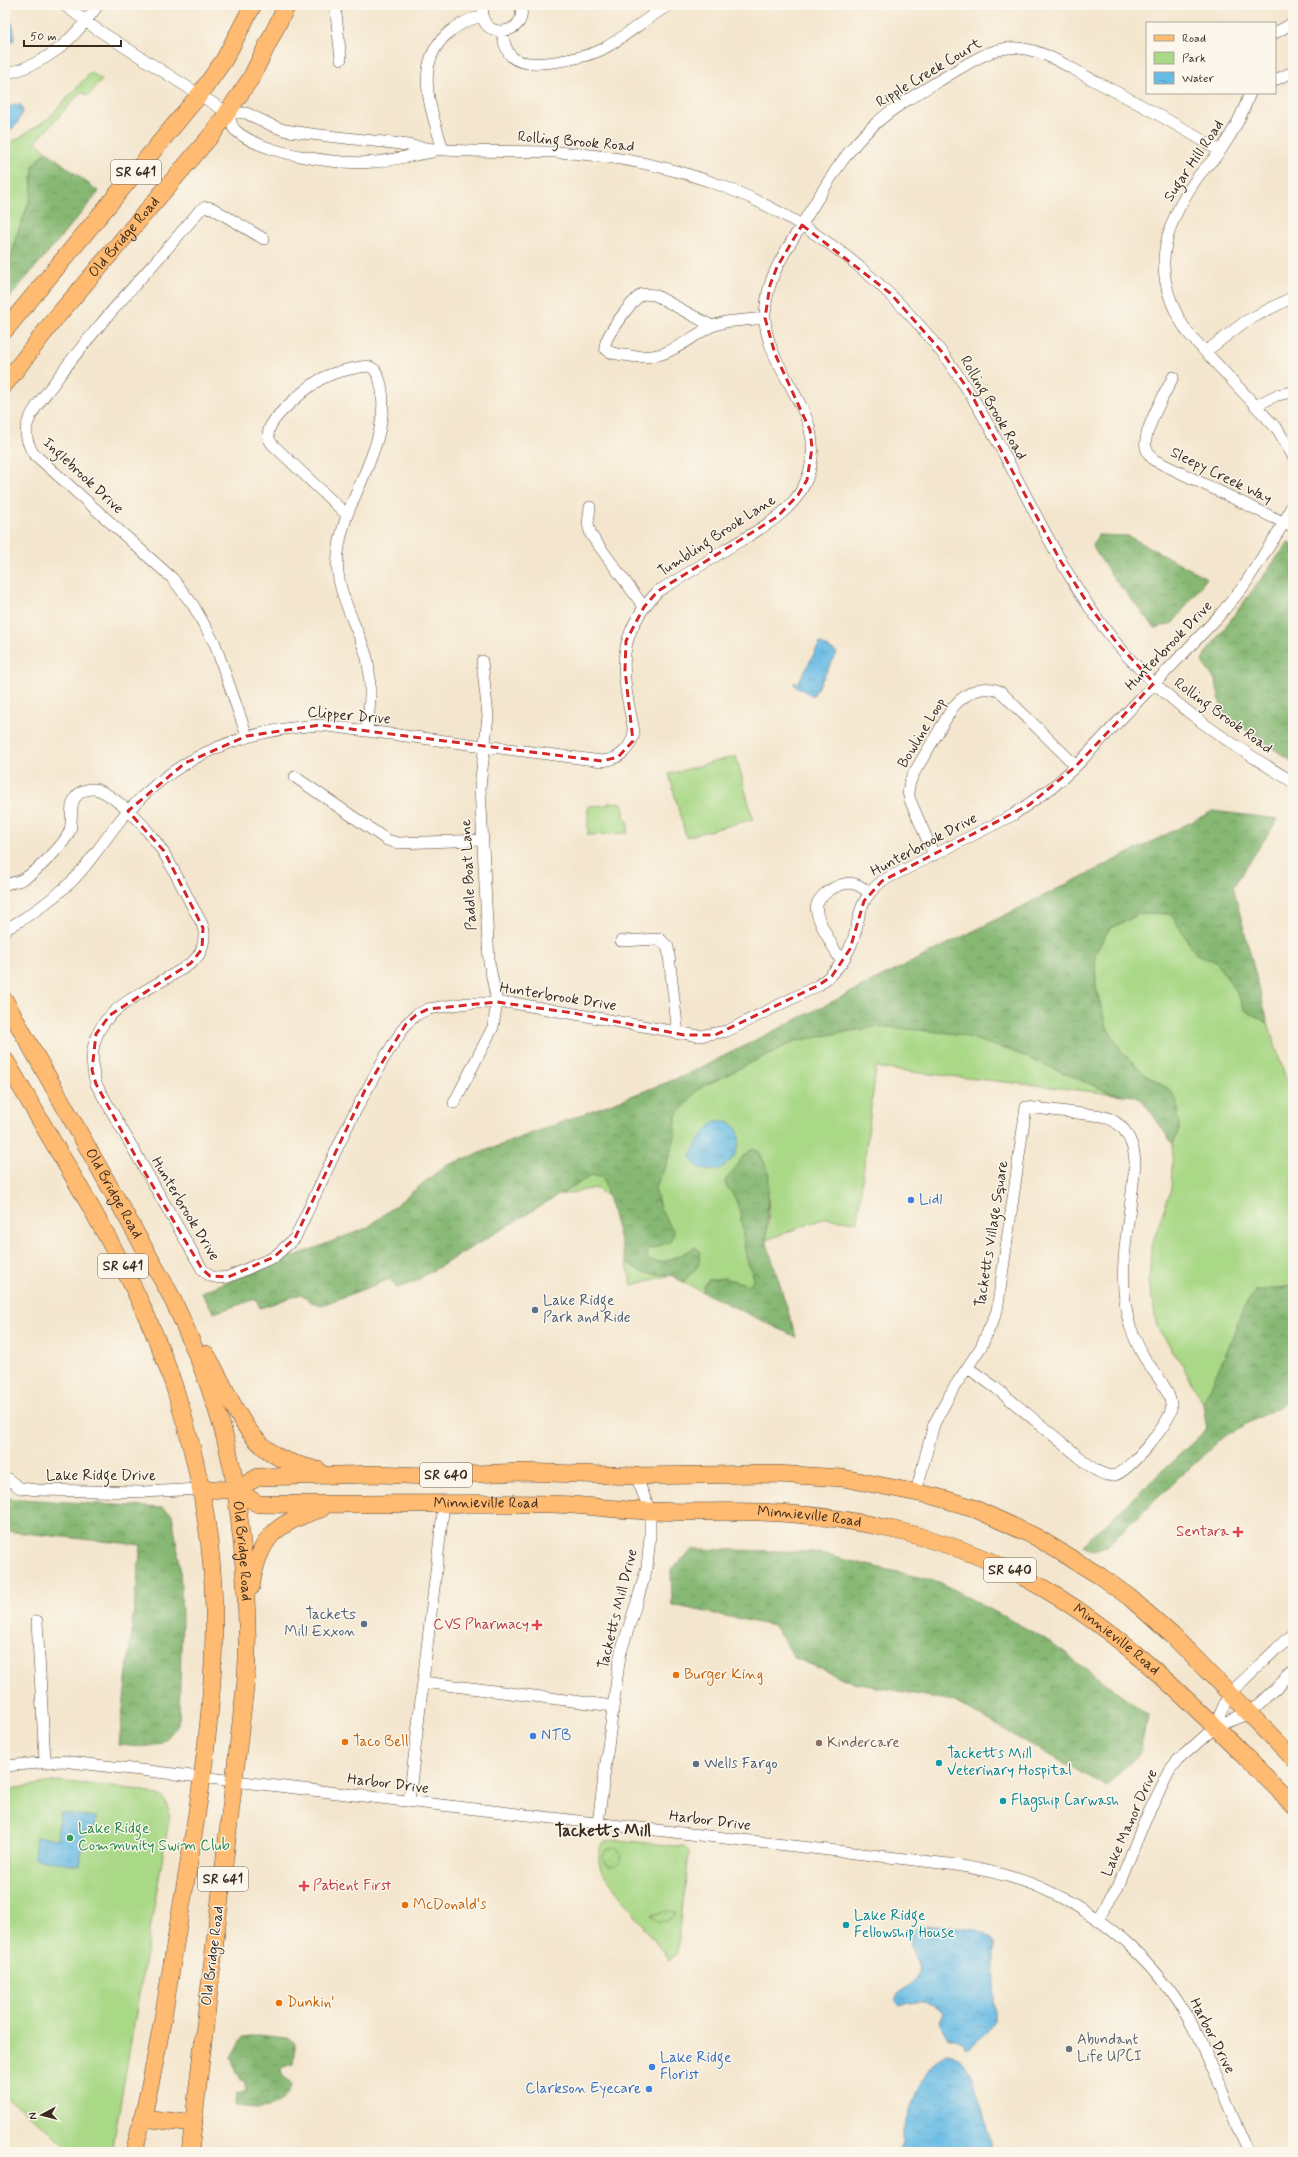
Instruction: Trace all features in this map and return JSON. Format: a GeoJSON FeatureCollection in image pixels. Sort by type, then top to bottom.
{"type":"FeatureCollection","features":[{"type":"Feature","properties":{"kind":"main road","name":"SR 641"},"geometry":{"type":"LineString","coordinates":[[5,330],[200,94],[224,60],[253,5]]}},
{"type":"Feature","properties":{"kind":"main road","name":"Old Bridge Road"},"geometry":{"type":"LineString","coordinates":[[5,384],[54,320],[208,140],[251,78],[287,5]]}},
{"type":"Feature","properties":{"kind":"main road","name":"Old Bridge Road"},"geometry":{"type":"LineString","coordinates":[[5,1001],[169,1292],[182,1320],[211,1394],[226,1442],[236,1490],[249,1636],[246,1680],[190,2152]]}},
{"type":"Feature","properties":{"kind":"main road","name":"Old Bridge Road"},"geometry":{"type":"LineString","coordinates":[[5,1060],[99,1220],[137,1294],[159,1345],[176,1392],[189,1440],[200,1489],[211,1572],[214,1610],[210,1702],[201,1777],[190,1856],[155,2062],[134,2152]]}},
{"type":"Feature","properties":{"kind":"main road"},"geometry":{"type":"LineString","coordinates":[[182,1320],[209,1358],[238,1415],[256,1440],[282,1459],[338,1475]]}},
{"type":"Feature","properties":{"kind":"main road","name":"Minnieville Road"},"geometry":{"type":"LineString","coordinates":[[1293,1758],[1152,1616],[1094,1572],[1053,1546],[998,1518],[958,1503],[916,1492],[875,1483],[825,1476],[777,1474],[636,1476],[521,1472],[428,1476],[338,1475],[258,1477],[236,1490],[258,1504],[556,1504],[650,1511],[735,1511],[824,1517],[864,1523],[904,1533],[980,1556],[1047,1590],[1115,1636],[1151,1667],[1293,1804]]}},
{"type":"Feature","properties":{"kind":"main road"},"geometry":{"type":"LineString","coordinates":[[200,1489],[236,1490]]}},
{"type":"Feature","properties":{"kind":"main road"},"geometry":{"type":"LineString","coordinates":[[247,1605],[258,1560],[267,1541],[274,1532],[284,1524],[296,1518],[334,1505]]}},
{"type":"Feature","properties":{"kind":"main road"},"geometry":{"type":"LineString","coordinates":[[143,2118],[194,2124]]}},
{"type":"Feature","properties":{"kind":"street","name":"Rolling Brook Road"},"geometry":{"type":"LineString","coordinates":[[64,5],[86,22],[228,113],[234,128],[246,137],[286,152],[310,158],[375,162],[443,150]]}},
{"type":"Feature","properties":{"kind":"street"},"geometry":{"type":"LineString","coordinates":[[5,74],[23,69],[47,58],[71,38],[86,22],[98,5]]}},
{"type":"Feature","properties":{"kind":"street"},"geometry":{"type":"LineString","coordinates":[[335,5],[340,59]]}},
{"type":"Feature","properties":{"kind":"street"},"geometry":{"type":"LineString","coordinates":[[443,150],[427,89],[426,74],[429,60],[435,47],[453,29],[483,10],[488,25],[497,31],[508,31],[517,24],[521,14],[520,5]]}},
{"type":"Feature","properties":{"kind":"street"},"geometry":{"type":"LineString","coordinates":[[502,32],[505,48],[513,57],[521,62],[532,64],[568,59],[588,55],[603,48],[670,5]]}},
{"type":"Feature","properties":{"kind":"street"},"geometry":{"type":"LineString","coordinates":[[1276,32],[1293,23]]}},
{"type":"Feature","properties":{"kind":"street","name":"Ripple Creek Court"},"geometry":{"type":"LineString","coordinates":[[802,225],[837,168],[872,126],[893,109],[974,60],[988,54],[1010,48],[1031,51],[1046,56],[1157,113],[1220,151]]}},
{"type":"Feature","properties":{"kind":"street"},"geometry":{"type":"LineString","coordinates":[[1276,80],[1293,72]]}},
{"type":"Feature","properties":{"kind":"street","name":"Sugar Hill Road"},"geometry":{"type":"LineString","coordinates":[[1250,94],[1236,126],[1220,151],[1198,177],[1183,200],[1171,225],[1166,244],[1164,264],[1165,284],[1176,313],[1188,333],[1278,430],[1293,455]]}},
{"type":"Feature","properties":{"kind":"street","name":"Rolling Brook Road"},"geometry":{"type":"LineString","coordinates":[[228,113],[246,113],[273,126],[291,131],[443,150],[557,153],[610,157],[645,163],[689,175],[727,188],[769,207],[802,225],[868,274],[890,293],[942,352],[970,392],[1060,560],[1090,606],[1117,643],[1154,683],[1177,704],[1232,745],[1293,782]]}},
{"type":"Feature","properties":{"kind":"street","name":"Inglebrook Drive"},"geometry":{"type":"LineString","coordinates":[[247,736],[215,644],[193,605],[172,578],[33,453],[28,445],[26,433],[30,416],[64,370],[111,312],[169,248],[200,210],[206,207],[212,208],[264,239]]}},
{"type":"Feature","properties":{"kind":"street","name":"Tumbling Brook Lane"},"geometry":{"type":"LineString","coordinates":[[618,757],[633,740],[634,731],[625,670],[626,641],[634,621],[644,606],[658,591],[777,517],[798,495],[807,480],[812,448],[806,414],[775,354],[768,335],[765,318],[770,285],[777,267],[802,225]]}},
{"type":"Feature","properties":{"kind":"street"},"geometry":{"type":"LineString","coordinates":[[712,326],[655,295],[642,294],[635,299],[606,339],[605,348],[609,352],[636,358],[655,357],[668,353],[712,326],[725,322],[765,318]]}},
{"type":"Feature","properties":{"kind":"street"},"geometry":{"type":"LineString","coordinates":[[1205,352],[1246,321],[1293,297]]}},
{"type":"Feature","properties":{"kind":"street"},"geometry":{"type":"LineString","coordinates":[[347,516],[272,444],[268,438],[269,430],[271,424],[290,403],[325,376],[367,366],[373,368],[377,372],[383,391],[383,414],[380,431],[338,540],[337,576],[340,589],[367,657],[371,693],[367,731]]}},
{"type":"Feature","properties":{"kind":"street","name":"Sleepy Creek Way"},"geometry":{"type":"LineString","coordinates":[[1173,377],[1147,433],[1145,447],[1149,454],[1154,460],[1288,525]]}},
{"type":"Feature","properties":{"kind":"street"},"geometry":{"type":"LineString","coordinates":[[1255,406],[1277,395],[1293,392]]}},
{"type":"Feature","properties":{"kind":"street","name":"Hunterbrook Drive"},"geometry":{"type":"LineString","coordinates":[[5,884],[26,878],[64,843],[70,832],[72,805],[81,792],[94,789],[102,791],[128,811],[148,830],[164,851],[199,919],[203,928],[204,939],[198,956],[192,964],[124,1004],[98,1029],[93,1045],[92,1070],[96,1084],[137,1159],[202,1269],[210,1276],[219,1278],[228,1277],[274,1257],[295,1238],[365,1090],[406,1024],[416,1015],[428,1009],[468,1003],[497,1002],[573,1013],[678,1034],[699,1036],[727,1031],[819,985],[832,976],[850,949],[858,914],[869,893],[882,881],[1029,805],[1076,766],[1219,616],[1243,587],[1288,525],[1293,503]]}},
{"type":"Feature","properties":{"kind":"street"},"geometry":{"type":"LineString","coordinates":[[590,507],[588,524],[591,535],[644,606]]}},
{"type":"Feature","properties":{"kind":"street","name":"Paddle Boat Lane"},"geometry":{"type":"LineString","coordinates":[[482,661],[488,716],[486,746],[480,787],[482,840],[489,962],[497,1002]]}},
{"type":"Feature","properties":{"kind":"street","name":"Bowline Loop"},"geometry":{"type":"LineString","coordinates":[[934,855],[910,800],[910,782],[953,707],[962,698],[985,687],[1001,692],[1076,766]]}},
{"type":"Feature","properties":{"kind":"street","name":"Clipper Drive"},"geometry":{"type":"LineString","coordinates":[[5,930],[46,904],[72,881],[128,811],[160,781],[185,763],[217,747],[247,736],[289,728],[320,725],[602,761],[618,757]]}},
{"type":"Feature","properties":{"kind":"street"},"geometry":{"type":"LineString","coordinates":[[295,777],[387,840],[398,843],[482,840]]}},
{"type":"Feature","properties":{"kind":"street"},"geometry":{"type":"LineString","coordinates":[[842,963],[817,913],[819,899],[826,892],[845,884],[855,884],[869,893]]}},
{"type":"Feature","properties":{"kind":"street"},"geometry":{"type":"LineString","coordinates":[[621,941],[660,939],[668,947],[678,1034]]}},
{"type":"Feature","properties":{"kind":"street"},"geometry":{"type":"LineString","coordinates":[[454,1103],[493,1027],[497,1002]]}},
{"type":"Feature","properties":{"kind":"street","name":"Tacketts Village Square"},"geometry":{"type":"LineString","coordinates":[[916,1492],[934,1424],[943,1406],[968,1368],[990,1330],[997,1311],[1026,1107],[1112,1118],[1126,1131],[1130,1139],[1135,1161],[1122,1269],[1125,1306],[1136,1341],[1168,1396],[1171,1410],[1166,1422],[1129,1467],[1114,1475],[1104,1475],[1095,1470],[996,1388],[968,1368]]}},
{"type":"Feature","properties":{"kind":"street","name":"Tacketts Mill Drive"},"geometry":{"type":"LineString","coordinates":[[598,1823],[621,1650],[647,1567],[650,1537],[650,1511],[636,1476]]}},
{"type":"Feature","properties":{"kind":"street","name":"Lake Ridge Drive"},"geometry":{"type":"LineString","coordinates":[[5,1478],[20,1488],[38,1490],[143,1492],[200,1489]]}},
{"type":"Feature","properties":{"kind":"street"},"geometry":{"type":"LineString","coordinates":[[409,1801],[444,1503]]}},
{"type":"Feature","properties":{"kind":"street"},"geometry":{"type":"LineString","coordinates":[[37,1621],[45,1761]]}},
{"type":"Feature","properties":{"kind":"street"},"geometry":{"type":"LineString","coordinates":[[1214,1728],[1229,1694],[1293,1633]]}},
{"type":"Feature","properties":{"kind":"street"},"geometry":{"type":"LineString","coordinates":[[1214,1728],[1249,1713],[1293,1672]]}},
{"type":"Feature","properties":{"kind":"street"},"geometry":{"type":"LineString","coordinates":[[423,1682],[613,1706]]}},
{"type":"Feature","properties":{"kind":"street","name":"Lake Manor Drive"},"geometry":{"type":"LineString","coordinates":[[1097,1919],[1118,1887],[1148,1813],[1170,1770],[1177,1761],[1214,1728]]}},
{"type":"Feature","properties":{"kind":"street","name":"Harbor Drive"},"geometry":{"type":"LineString","coordinates":[[5,1766],[45,1761],[62,1761],[982,1869],[1009,1876],[1048,1891],[1097,1919],[1133,1949],[1148,1964],[1182,2008],[1196,2032],[1249,2152]]}},
{"type":"Feature","properties":{"kind":"highlighted area"},"geometry":{"type":"Polygon","coordinates":[[[802,225],[890,293],[942,352],[970,392],[1060,560],[1090,607],[1117,643],[1154,683],[1076,766],[1029,805],[882,881],[864,901],[850,949],[832,976],[819,985],[715,1035],[684,1035],[573,1013],[497,1002],[428,1009],[416,1015],[406,1024],[365,1090],[295,1238],[274,1257],[228,1277],[210,1276],[202,1269],[137,1159],[96,1084],[92,1070],[96,1034],[110,1015],[191,963],[202,949],[203,928],[164,851],[128,811],[185,763],[247,736],[320,725],[602,761],[618,757],[633,741],[625,670],[626,641],[644,607],[658,591],[777,517],[798,495],[807,480],[812,448],[810,430],[775,354],[765,318],[770,285],[777,267],[802,225]]]}},
{"type":"Feature","properties":{"kind":"green space"},"geometry":{"type":"Polygon","coordinates":[[[91,72],[102,80],[88,96],[81,92],[36,142],[46,151],[33,167],[31,197],[16,237],[9,267],[5,271],[5,150],[9,144],[48,119],[91,72]]]}},
{"type":"Feature","properties":{"kind":"green space"},"geometry":{"type":"Polygon","coordinates":[[[46,151],[99,192],[5,303],[5,271],[9,267],[16,237],[31,197],[33,166],[46,151]]]}},
{"type":"Feature","properties":{"kind":"green space"},"geometry":{"type":"Polygon","coordinates":[[[1098,535],[1128,536],[1207,578],[1173,623],[1155,628],[1112,576],[1092,546],[1098,535]]]}},
{"type":"Feature","properties":{"kind":"green space"},"geometry":{"type":"Polygon","coordinates":[[[1288,543],[1293,545],[1293,762],[1223,714],[1215,680],[1202,662],[1205,654],[1288,543]]]}},
{"type":"Feature","properties":{"kind":"green space"},"geometry":{"type":"Polygon","coordinates":[[[736,756],[753,819],[686,837],[669,774],[736,756]]]}},
{"type":"Feature","properties":{"kind":"green space"},"geometry":{"type":"Polygon","coordinates":[[[621,802],[624,807],[624,817],[628,821],[628,833],[588,835],[588,806],[608,805],[608,803],[621,802]]]}},
{"type":"Feature","properties":{"kind":"green space"},"geometry":{"type":"Polygon","coordinates":[[[1213,811],[1278,819],[1233,887],[1268,1023],[1245,1010],[1235,989],[1215,961],[1196,954],[1171,914],[1142,913],[1109,929],[1095,954],[1096,989],[1106,1026],[1122,1052],[1146,1075],[1170,1090],[1178,1103],[1179,1129],[1173,1144],[1143,1101],[1133,1096],[1114,1094],[1012,1051],[957,1034],[879,1026],[795,1041],[698,1089],[676,1116],[675,1137],[667,1163],[655,1188],[660,1209],[674,1232],[671,1241],[649,1250],[646,1258],[652,1261],[665,1261],[677,1257],[695,1247],[701,1252],[698,1266],[683,1282],[671,1275],[644,1273],[626,1262],[603,1178],[592,1175],[414,1282],[397,1288],[390,1279],[322,1305],[311,1302],[301,1294],[260,1308],[256,1299],[214,1313],[201,1292],[367,1228],[445,1166],[684,1076],[1213,811]]]}},
{"type":"Feature","properties":{"kind":"green space"},"geometry":{"type":"Polygon","coordinates":[[[1142,913],[1171,914],[1196,954],[1215,961],[1235,989],[1245,1010],[1268,1023],[1293,1101],[1293,1286],[1255,1291],[1243,1309],[1228,1349],[1203,1403],[1181,1363],[1157,1327],[1149,1283],[1151,1247],[1171,1189],[1173,1144],[1179,1129],[1170,1090],[1146,1075],[1122,1052],[1106,1026],[1096,989],[1095,954],[1109,929],[1142,913]]]}},
{"type":"Feature","properties":{"kind":"green space"},"geometry":{"type":"Polygon","coordinates":[[[879,1026],[957,1033],[1012,1051],[1114,1094],[876,1068],[857,1222],[825,1218],[766,1240],[769,1213],[768,1196],[743,1156],[725,1181],[727,1188],[733,1194],[737,1202],[740,1211],[745,1251],[754,1278],[749,1285],[724,1278],[704,1286],[703,1292],[683,1282],[698,1266],[677,1256],[662,1262],[654,1262],[646,1259],[649,1250],[671,1241],[674,1232],[660,1209],[655,1188],[667,1163],[675,1137],[676,1116],[698,1089],[795,1041],[879,1026]]]}},
{"type":"Feature","properties":{"kind":"green space"},"geometry":{"type":"Polygon","coordinates":[[[753,1148],[760,1153],[769,1173],[766,1240],[796,1337],[703,1292],[704,1286],[708,1280],[724,1278],[749,1285],[754,1278],[745,1252],[740,1212],[737,1202],[733,1194],[727,1188],[725,1181],[745,1155],[753,1148]]]}},
{"type":"Feature","properties":{"kind":"green space"},"geometry":{"type":"Polygon","coordinates":[[[592,1175],[603,1178],[609,1197],[595,1188],[560,1195],[592,1175]]]}},
{"type":"Feature","properties":{"kind":"green space"},"geometry":{"type":"Polygon","coordinates":[[[626,1262],[644,1273],[671,1275],[632,1285],[626,1262]]]}},
{"type":"Feature","properties":{"kind":"green space"},"geometry":{"type":"Polygon","coordinates":[[[1293,1286],[1293,1399],[1223,1437],[1105,1547],[1094,1551],[1083,1545],[1207,1429],[1203,1403],[1228,1349],[1243,1309],[1255,1291],[1293,1286]]]}},
{"type":"Feature","properties":{"kind":"green space"},"geometry":{"type":"Polygon","coordinates":[[[5,1498],[163,1508],[172,1514],[180,1565],[182,1616],[179,1719],[174,1729],[162,1742],[155,1745],[139,1747],[119,1745],[141,1545],[5,1531],[5,1498]]]}},
{"type":"Feature","properties":{"kind":"green space"},"geometry":{"type":"Polygon","coordinates":[[[694,1549],[813,1552],[939,1582],[1044,1638],[1147,1714],[1141,1750],[1107,1787],[953,1701],[854,1683],[795,1658],[774,1626],[672,1605],[671,1569],[694,1549]]]}},
{"type":"Feature","properties":{"kind":"green space"},"geometry":{"type":"Polygon","coordinates":[[[58,1781],[141,1790],[164,1798],[170,1814],[112,2152],[75,2152],[5,2096],[5,1790],[58,1781]]]}},
{"type":"Feature","properties":{"kind":"green space"},"geometry":{"type":"Polygon","coordinates":[[[618,1840],[684,1847],[689,1853],[678,1947],[676,1955],[669,1960],[601,1870],[599,1851],[602,1844],[605,1841],[618,1840]]]}},
{"type":"Feature","properties":{"kind":"green space"},"geometry":{"type":"Polygon","coordinates":[[[612,1848],[618,1851],[621,1857],[618,1863],[612,1866],[606,1863],[603,1857],[606,1851],[612,1848]]]}},
{"type":"Feature","properties":{"kind":"green space"},"geometry":{"type":"Polygon","coordinates":[[[667,1911],[677,1912],[673,1917],[666,1921],[657,1921],[651,1915],[667,1911]]]}},
{"type":"Feature","properties":{"kind":"green space"},"geometry":{"type":"Polygon","coordinates":[[[257,2035],[288,2038],[295,2043],[293,2064],[283,2067],[281,2070],[282,2075],[292,2084],[282,2100],[270,2107],[254,2108],[236,2106],[236,2095],[246,2091],[247,2087],[245,2082],[241,2081],[231,2058],[243,2037],[257,2035]]]}},
{"type":"Feature","properties":{"kind":"water"},"geometry":{"type":"Polygon","coordinates":[[[5,15],[12,23],[14,31],[13,41],[8,44],[5,43],[5,15]]]}},
{"type":"Feature","properties":{"kind":"water"},"geometry":{"type":"Polygon","coordinates":[[[14,104],[21,105],[23,112],[17,124],[5,135],[5,111],[14,104]]]}},
{"type":"Feature","properties":{"kind":"water"},"geometry":{"type":"Polygon","coordinates":[[[820,643],[837,653],[813,696],[794,685],[795,682],[798,683],[820,643]]]}},
{"type":"Feature","properties":{"kind":"water"},"geometry":{"type":"Polygon","coordinates":[[[716,1121],[729,1123],[737,1129],[739,1139],[737,1149],[732,1159],[723,1167],[712,1170],[700,1168],[693,1162],[691,1153],[707,1129],[716,1121]]]}},
{"type":"Feature","properties":{"kind":"water","name":"Lake Ridge Community Swim Club"},"geometry":{"type":"Polygon","coordinates":[[[60,1813],[96,1817],[95,1828],[84,1830],[80,1865],[34,1859],[36,1837],[57,1839],[60,1813]]]}},
{"type":"Feature","properties":{"kind":"water"},"geometry":{"type":"Polygon","coordinates":[[[931,1925],[976,1930],[991,1937],[994,1943],[994,2021],[989,2030],[969,2047],[964,2046],[962,2041],[948,2037],[940,2022],[944,2013],[939,2008],[923,2002],[900,2006],[895,2001],[898,1994],[910,1985],[917,1977],[917,1962],[911,1940],[913,1931],[920,1926],[931,1925]]]}},
{"type":"Feature","properties":{"kind":"water"},"geometry":{"type":"Polygon","coordinates":[[[946,2053],[956,2056],[965,2065],[972,2079],[983,2111],[992,2152],[896,2152],[902,2146],[903,2133],[914,2099],[924,2078],[930,2068],[946,2053]]]}},
{"type":"Feature","properties":{"kind":"place","name":"Lidl"},"geometry":{"type":"Point","coordinates":[911,1200]}},
{"type":"Feature","properties":{"kind":"place","name":"Lake Ridge Park and Ride"},"geometry":{"type":"Point","coordinates":[535,1310]}},
{"type":"Feature","properties":{"kind":"place","name":"Sentara"},"geometry":{"type":"Point","coordinates":[1238,1532]}},
{"type":"Feature","properties":{"kind":"place","name":"Tackets Mill Exxon"},"geometry":{"type":"Point","coordinates":[364,1624]}},
{"type":"Feature","properties":{"kind":"place","name":"CVS Pharmacy"},"geometry":{"type":"Point","coordinates":[537,1625]}},
{"type":"Feature","properties":{"kind":"place","name":"Burger King"},"geometry":{"type":"Point","coordinates":[676,1675]}},
{"type":"Feature","properties":{"kind":"place","name":"NTB"},"geometry":{"type":"Point","coordinates":[533,1736]}},
{"type":"Feature","properties":{"kind":"place","name":"Taco Bell"},"geometry":{"type":"Point","coordinates":[345,1742]}},
{"type":"Feature","properties":{"kind":"place","name":"Kindercare"},"geometry":{"type":"Point","coordinates":[819,1743]}},
{"type":"Feature","properties":{"kind":"place","name":"Tacketts Mill Veterinary Hospital"},"geometry":{"type":"Point","coordinates":[939,1763]}},
{"type":"Feature","properties":{"kind":"place","name":"Wells Fargo"},"geometry":{"type":"Point","coordinates":[696,1764]}},
{"type":"Feature","properties":{"kind":"place","name":"Flagship Carwash"},"geometry":{"type":"Point","coordinates":[1003,1801]}},
{"type":"Feature","properties":{"kind":"place","name":"Lake Ridge Community Swim Club"},"geometry":{"type":"Point","coordinates":[70,1838]}},
{"type":"Feature","properties":{"kind":"place","name":"Patient First"},"geometry":{"type":"Point","coordinates":[304,1886]}},
{"type":"Feature","properties":{"kind":"place","name":"McDonald's"},"geometry":{"type":"Point","coordinates":[405,1905]}},
{"type":"Feature","properties":{"kind":"place","name":"Lake Ridge Fellowship House"},"geometry":{"type":"Point","coordinates":[846,1925]}},
{"type":"Feature","properties":{"kind":"place","name":"Dunkin'"},"geometry":{"type":"Point","coordinates":[279,2003]}},
{"type":"Feature","properties":{"kind":"place","name":"Abundant Life UPCI"},"geometry":{"type":"Point","coordinates":[1069,2049]}},
{"type":"Feature","properties":{"kind":"place","name":"Lake Ridge Florist"},"geometry":{"type":"Point","coordinates":[652,2067]}},
{"type":"Feature","properties":{"kind":"place","name":"Clarkson Eyecare"},"geometry":{"type":"Point","coordinates":[649,2089]}},
{"type":"Feature","properties":{"kind":"district","name":"Tacketts Mill"},"geometry":{"type":"Point","coordinates":[603,1831]}}]}
